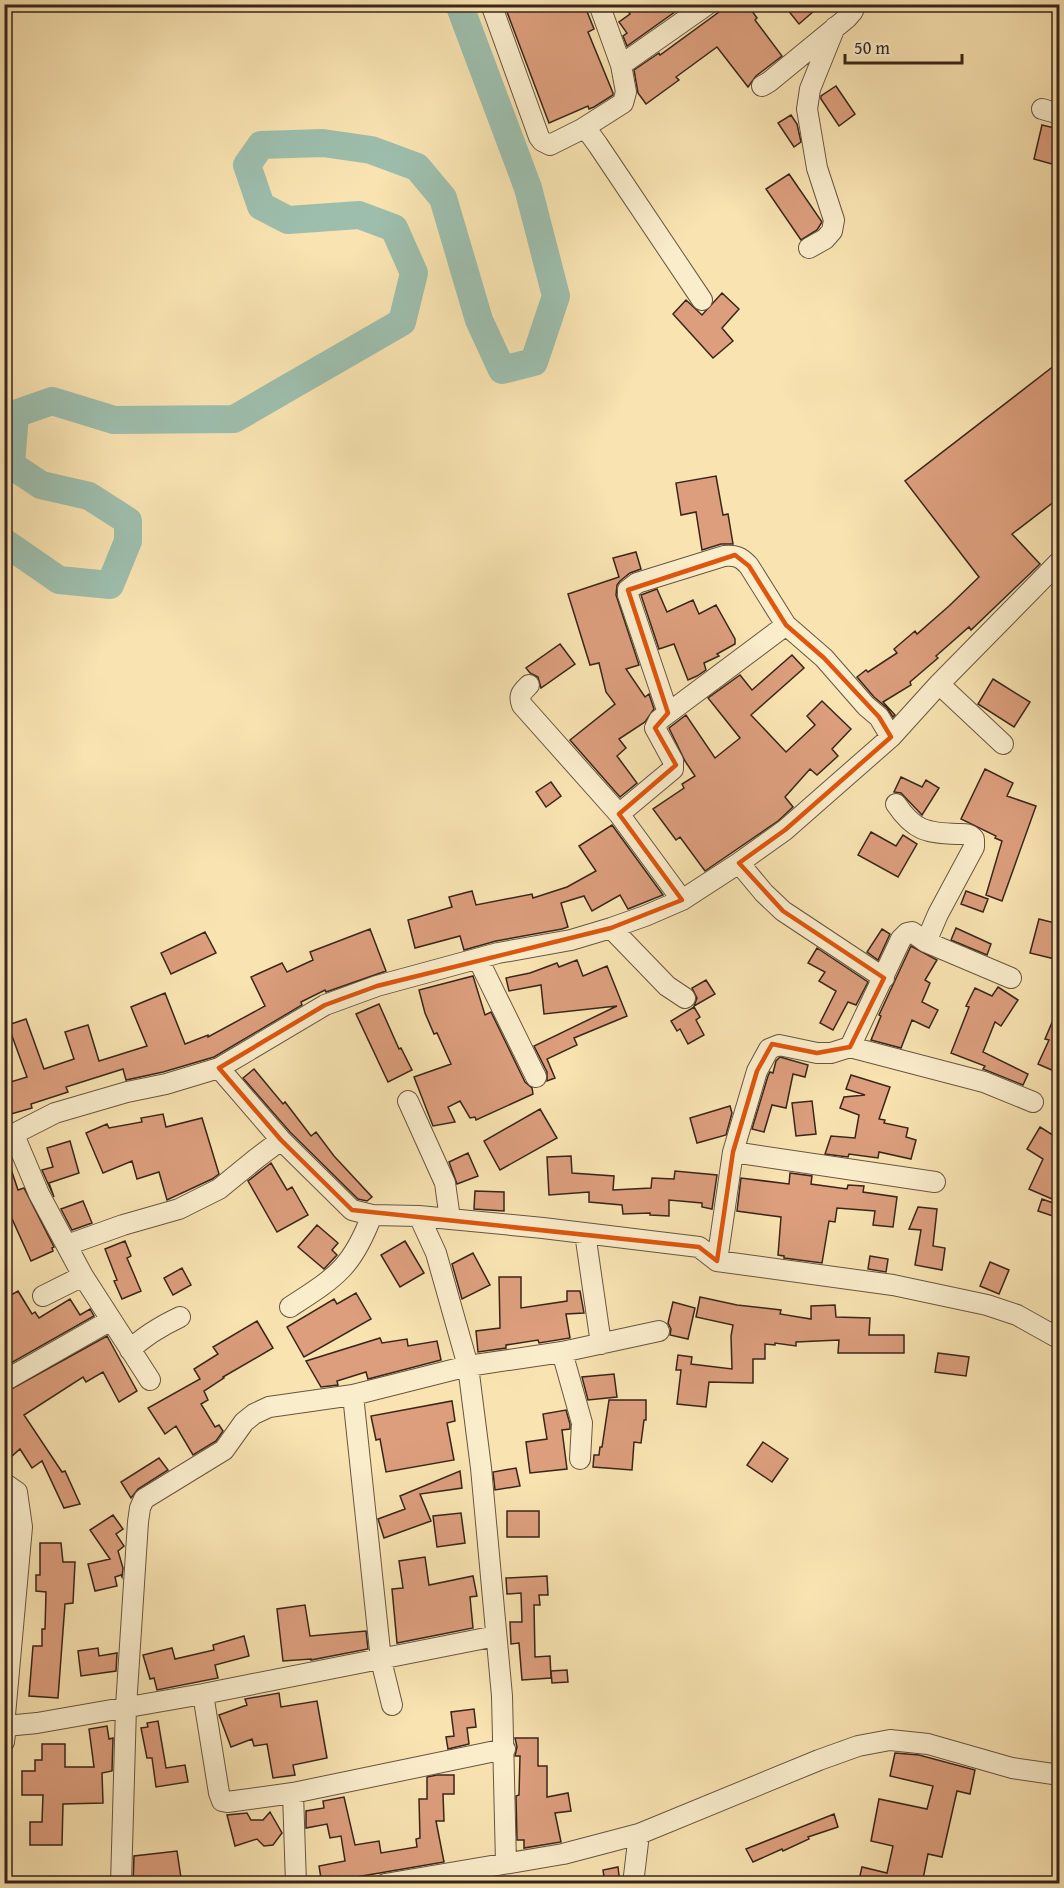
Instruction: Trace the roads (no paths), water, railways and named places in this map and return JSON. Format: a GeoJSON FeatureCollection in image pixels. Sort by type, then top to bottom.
{"type":"FeatureCollection","features":[{"type":"Feature","properties":{"kind":"street"},"geometry":{"type":"LineString","coordinates":[[491,4],[542,141],[550,145],[582,129],[624,103],[626,92],[621,65],[599,4]]}},
{"type":"Feature","properties":{"kind":"street"},"geometry":{"type":"LineString","coordinates":[[621,65],[708,4]]}},
{"type":"Feature","properties":{"kind":"street"},"geometry":{"type":"LineString","coordinates":[[762,86],[847,18],[853,11],[854,4]]}},
{"type":"Feature","properties":{"kind":"street"},"geometry":{"type":"LineString","coordinates":[[809,248],[825,239],[832,231],[834,220],[817,168],[807,109],[810,88],[835,27]]}},
{"type":"Feature","properties":{"kind":"street"},"geometry":{"type":"LineString","coordinates":[[582,129],[590,134],[598,145],[702,300]]}},
{"type":"Feature","properties":{"kind":"street"},"geometry":{"type":"LineString","coordinates":[[668,713],[628,590],[631,586],[724,556],[735,555],[749,566],[786,625],[825,658],[866,706],[879,717],[891,737]]}},
{"type":"Feature","properties":{"kind":"street"},"geometry":{"type":"LineString","coordinates":[[150,1380],[84,1276],[9,1137],[55,1113],[219,1068],[325,1005],[377,986],[498,953],[571,939],[611,928],[682,900],[785,830],[891,737],[939,684],[1059,561]]}},
{"type":"Feature","properties":{"kind":"street"},"geometry":{"type":"LineString","coordinates":[[619,814],[673,770],[673,760],[655,728],[659,720],[786,625]]}},
{"type":"Feature","properties":{"kind":"street"},"geometry":{"type":"LineString","coordinates":[[939,684],[1003,744]]}},
{"type":"Feature","properties":{"kind":"street"},"geometry":{"type":"LineString","coordinates":[[529,685],[520,696],[522,705],[619,814],[682,900]]}},
{"type":"Feature","properties":{"kind":"street"},"geometry":{"type":"LineString","coordinates":[[897,804],[911,823],[920,829],[931,833],[968,834],[974,839],[974,847],[926,942]]}},
{"type":"Feature","properties":{"kind":"street"},"geometry":{"type":"LineString","coordinates":[[739,863],[764,893],[783,911],[884,978]]}},
{"type":"Feature","properties":{"kind":"street"},"geometry":{"type":"LineString","coordinates":[[611,928],[667,986],[685,998]]}},
{"type":"Feature","properties":{"kind":"street"},"geometry":{"type":"LineString","coordinates":[[850,1047],[904,935],[912,932],[926,942],[1011,978]]}},
{"type":"Feature","properties":{"kind":"street"},"geometry":{"type":"LineString","coordinates":[[478,959],[536,1077]]}},
{"type":"Feature","properties":{"kind":"street"},"geometry":{"type":"LineString","coordinates":[[717,1261],[733,1152],[757,1071],[772,1047],[784,1046],[818,1053],[831,1053],[850,1047],[984,1082],[1033,1102]]}},
{"type":"Feature","properties":{"kind":"street"},"geometry":{"type":"LineString","coordinates":[[219,1068],[282,1140],[352,1210],[372,1215],[450,1219],[699,1247],[717,1261],[893,1285],[987,1305],[1017,1315],[1059,1339]]}},
{"type":"Feature","properties":{"kind":"street"},"geometry":{"type":"LineString","coordinates":[[408,1101],[445,1183],[449,1197],[450,1219]]}},
{"type":"Feature","properties":{"kind":"street"},"geometry":{"type":"LineString","coordinates":[[68,1245],[123,1225],[179,1209],[219,1189],[282,1140]]}},
{"type":"Feature","properties":{"kind":"street"},"geometry":{"type":"LineString","coordinates":[[733,1152],[935,1182]]}},
{"type":"Feature","properties":{"kind":"street"},"geometry":{"type":"LineString","coordinates":[[290,1307],[344,1269],[362,1243],[372,1215]]}},
{"type":"Feature","properties":{"kind":"street"},"geometry":{"type":"LineString","coordinates":[[419,1216],[436,1253],[468,1366],[481,1468],[502,1696],[506,1863]]}},
{"type":"Feature","properties":{"kind":"street"},"geometry":{"type":"LineString","coordinates":[[585,1233],[601,1344]]}},
{"type":"Feature","properties":{"kind":"street"},"geometry":{"type":"LineString","coordinates":[[43,1296],[84,1276]]}},
{"type":"Feature","properties":{"kind":"street"},"geometry":{"type":"LineString","coordinates":[[130,1350],[142,1338],[180,1317]]}},
{"type":"Feature","properties":{"kind":"street"},"geometry":{"type":"LineString","coordinates":[[4,1381],[111,1320]]}},
{"type":"Feature","properties":{"kind":"street"},"geometry":{"type":"LineString","coordinates":[[121,1884],[126,1707],[138,1522],[144,1499],[224,1450],[244,1422],[268,1407],[353,1395],[468,1366],[562,1352],[659,1331]]}},
{"type":"Feature","properties":{"kind":"street"},"geometry":{"type":"LineString","coordinates":[[562,1352],[582,1423],[580,1459]]}},
{"type":"Feature","properties":{"kind":"street"},"geometry":{"type":"LineString","coordinates":[[353,1395],[381,1660],[392,1705]]}},
{"type":"Feature","properties":{"kind":"street"},"geometry":{"type":"LineString","coordinates":[[4,1483],[17,1492],[22,1527],[9,1607],[5,1731],[496,1636]]}},
{"type":"Feature","properties":{"kind":"street"},"geometry":{"type":"LineString","coordinates":[[202,1694],[219,1793],[222,1801],[227,1802],[293,1793],[505,1749]]}},
{"type":"Feature","properties":{"kind":"street"},"geometry":{"type":"LineString","coordinates":[[385,1884],[563,1854],[639,1834],[819,1760],[858,1746],[890,1740],[928,1744],[1012,1768],[1059,1774]]}},
{"type":"Feature","properties":{"kind":"street"},"geometry":{"type":"LineString","coordinates":[[293,1793],[296,1884]]}},
{"type":"Feature","properties":{"kind":"street"},"geometry":{"type":"LineString","coordinates":[[633,1884],[639,1834]]}},
{"type":"Feature","properties":{"kind":"waterway"},"geometry":{"type":"LineString","coordinates":[[4,542],[59,580],[110,585],[128,541],[128,521],[89,496],[41,485],[11,465],[15,414],[52,401],[114,420],[234,419],[402,322],[414,273],[394,228],[359,215],[288,220],[261,206],[247,165],[261,145],[323,143],[371,150],[417,167],[443,198],[479,320],[502,370],[534,362],[556,296],[528,188],[459,4]]}}]}
